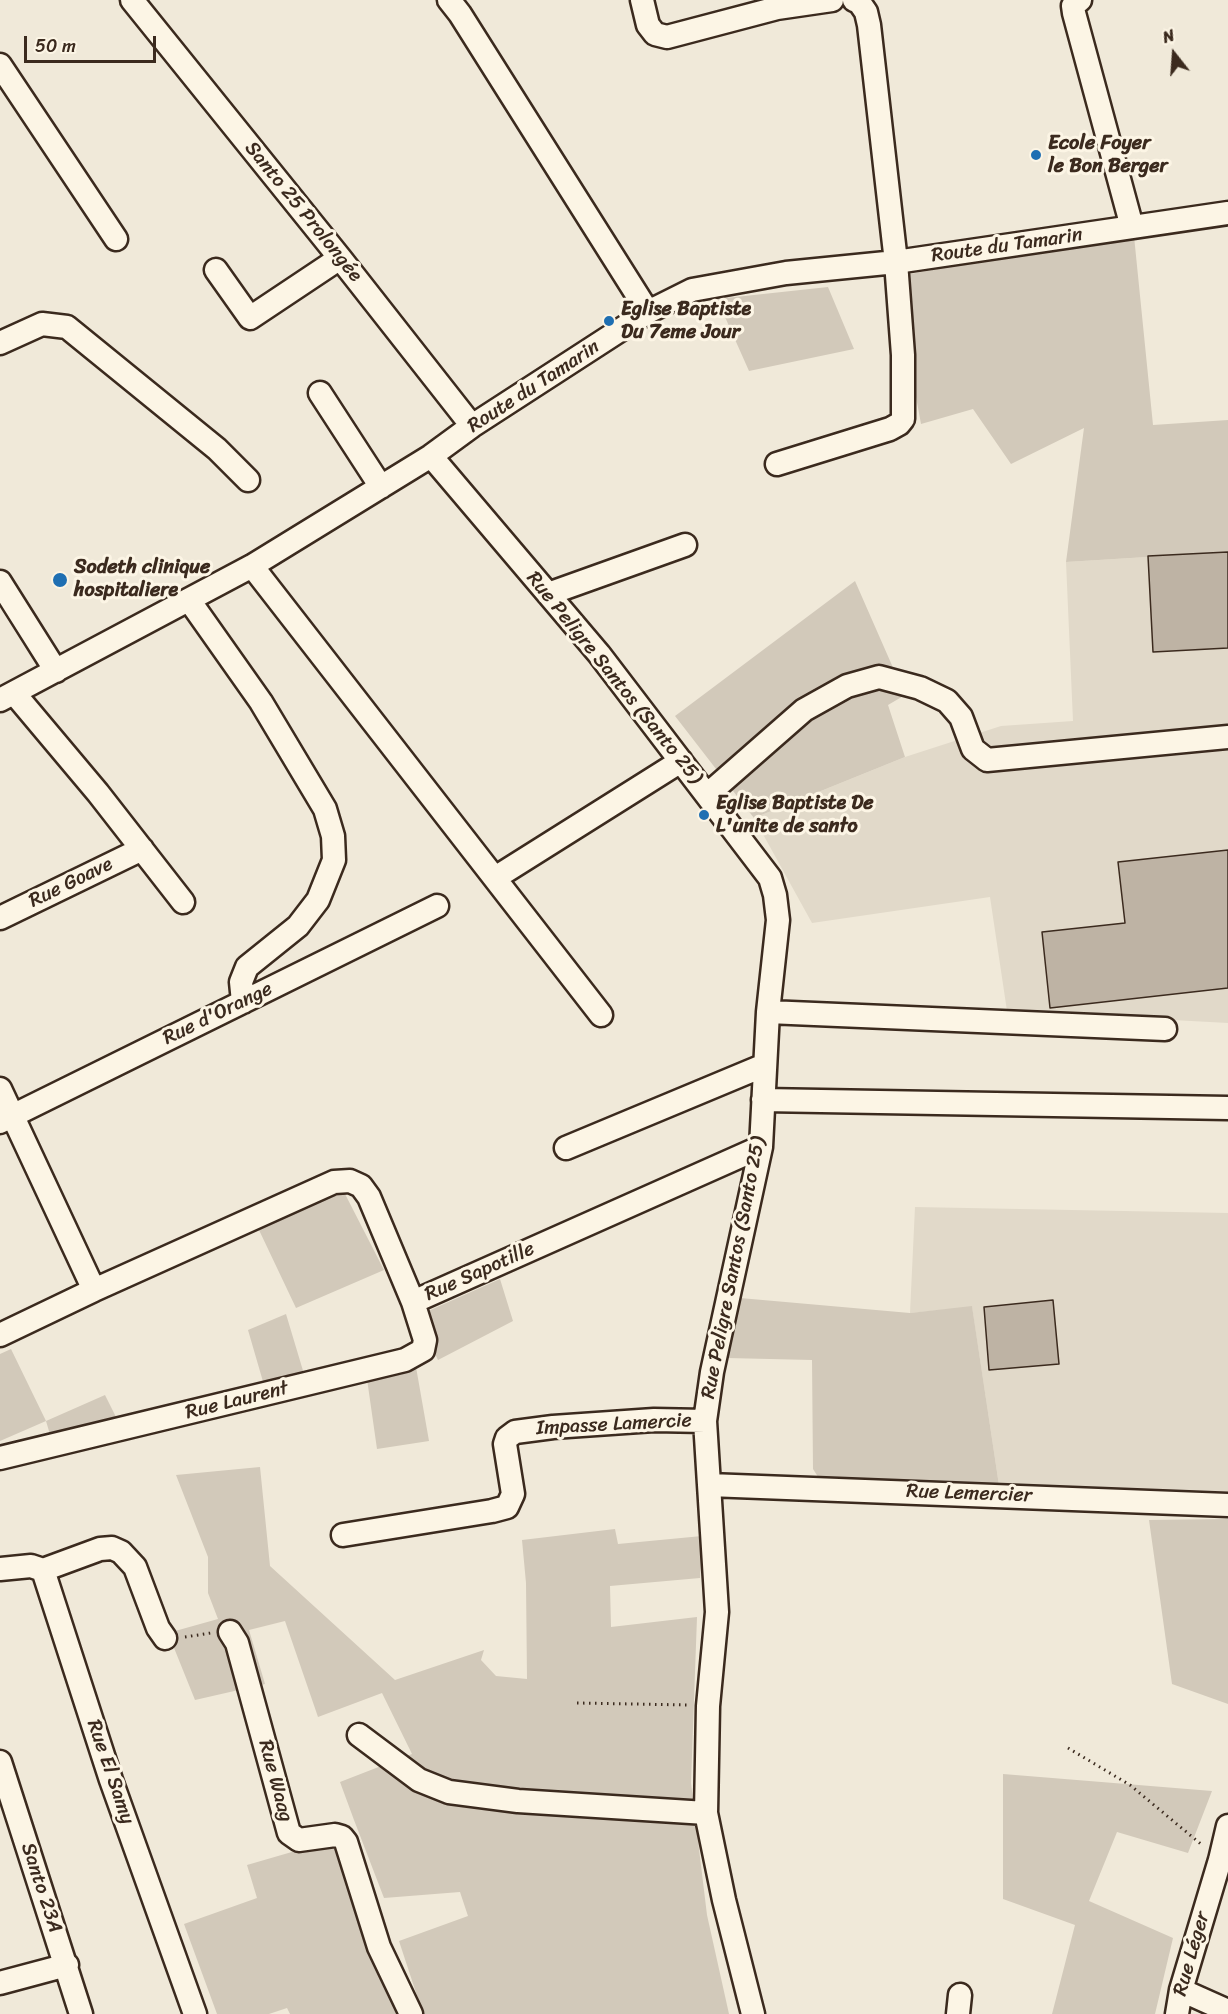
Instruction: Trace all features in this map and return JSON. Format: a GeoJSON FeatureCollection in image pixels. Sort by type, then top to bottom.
{"type":"FeatureCollection","features":[{"type":"Feature","properties":{"kind":"street","name":"Santo 25 Prolongée"},"geometry":{"type":"LineString","coordinates":[[132,0],[472,426]]}},
{"type":"Feature","properties":{"kind":"street"},"geometry":{"type":"LineString","coordinates":[[449,0],[648,312]]}},
{"type":"Feature","properties":{"kind":"street"},"geometry":{"type":"LineString","coordinates":[[642,0],[648,25],[655,34],[667,37],[776,4],[832,0]]}},
{"type":"Feature","properties":{"kind":"street"},"geometry":{"type":"LineString","coordinates":[[777,464],[890,429],[903,419],[903,355],[896,262],[869,25],[866,12],[859,2],[854,0]]}},
{"type":"Feature","properties":{"kind":"street"},"geometry":{"type":"LineString","coordinates":[[1080,0],[1073,6],[1074,13],[1132,227]]}},
{"type":"Feature","properties":{"kind":"street"},"geometry":{"type":"LineString","coordinates":[[0,65],[116,239]]}},
{"type":"Feature","properties":{"kind":"street","name":"Route du Tamarin"},"geometry":{"type":"LineString","coordinates":[[7,697],[252,566],[431,456],[472,426],[648,312],[692,290],[786,273],[896,262],[1228,213]]}},
{"type":"Feature","properties":{"kind":"street"},"geometry":{"type":"LineString","coordinates":[[216,270],[250,318],[340,258]]}},
{"type":"Feature","properties":{"kind":"street"},"geometry":{"type":"LineString","coordinates":[[0,344],[42,324],[67,327],[217,449],[248,480]]}},
{"type":"Feature","properties":{"kind":"street"},"geometry":{"type":"LineString","coordinates":[[320,393],[381,487]]}},
{"type":"Feature","properties":{"kind":"street","name":"Rue Peligre Santos (Santo 25)"},"geometry":{"type":"LineString","coordinates":[[431,456],[599,654],[770,878],[772,886],[778,920],[768,1012],[761,1147],[712,1372],[705,1421],[717,1612],[708,1706],[706,1813],[724,1900],[753,2014]]}},
{"type":"Feature","properties":{"kind":"street"},"geometry":{"type":"LineString","coordinates":[[548,594],[685,545]]}},
{"type":"Feature","properties":{"kind":"street"},"geometry":{"type":"LineString","coordinates":[[252,566],[601,1015]]}},
{"type":"Feature","properties":{"kind":"street"},"geometry":{"type":"LineString","coordinates":[[0,582],[56,671]]}},
{"type":"Feature","properties":{"kind":"street"},"geometry":{"type":"LineString","coordinates":[[189,600],[261,702],[325,809],[333,837],[334,860],[318,900],[298,926],[247,967],[241,982],[243,1002]]}},
{"type":"Feature","properties":{"kind":"street"},"geometry":{"type":"LineString","coordinates":[[707,795],[804,710],[847,686],[879,678],[920,688],[947,701],[962,717],[973,749],[987,760],[1228,737]]}},
{"type":"Feature","properties":{"kind":"street"},"geometry":{"type":"LineString","coordinates":[[7,697],[98,793],[183,902]]}},
{"type":"Feature","properties":{"kind":"street"},"geometry":{"type":"LineString","coordinates":[[495,878],[681,761]]}},
{"type":"Feature","properties":{"kind":"street","name":"Rue Goave"},"geometry":{"type":"LineString","coordinates":[[0,918],[142,849]]}},
{"type":"Feature","properties":{"kind":"street","name":"Rue d'Orange"},"geometry":{"type":"LineString","coordinates":[[6,1119],[437,906]]}},
{"type":"Feature","properties":{"kind":"street"},"geometry":{"type":"LineString","coordinates":[[768,1012],[1165,1029]]}},
{"type":"Feature","properties":{"kind":"street"},"geometry":{"type":"LineString","coordinates":[[566,1148],[765,1065]]}},
{"type":"Feature","properties":{"kind":"street"},"geometry":{"type":"LineString","coordinates":[[0,1089],[6,1119],[93,1290]]}},
{"type":"Feature","properties":{"kind":"street"},"geometry":{"type":"LineString","coordinates":[[763,1100],[1228,1108]]}},
{"type":"Feature","properties":{"kind":"street","name":"Rue Sapotille"},"geometry":{"type":"LineString","coordinates":[[0,1335],[93,1290],[334,1182],[350,1181],[361,1186],[369,1197],[414,1302],[761,1147]]}},
{"type":"Feature","properties":{"kind":"street","name":"Rue Laurent"},"geometry":{"type":"LineString","coordinates":[[0,1458],[405,1360],[423,1350],[425,1340],[414,1302]]}},
{"type":"Feature","properties":{"kind":"street","name":"Impasse Lamercie"},"geometry":{"type":"LineString","coordinates":[[343,1535],[507,1507],[513,1494],[505,1444],[507,1438],[515,1432],[654,1419],[705,1421]]}},
{"type":"Feature","properties":{"kind":"street","name":"Rue Lemercier"},"geometry":{"type":"LineString","coordinates":[[710,1485],[1228,1505]]}},
{"type":"Feature","properties":{"kind":"street"},"geometry":{"type":"LineString","coordinates":[[0,1569],[31,1566],[43,1570],[100,1549],[112,1548],[129,1558],[135,1567],[158,1628],[165,1638]]}},
{"type":"Feature","properties":{"kind":"street","name":"Rue El Samy"},"geometry":{"type":"LineString","coordinates":[[43,1570],[111,1780],[195,2014]]}},
{"type":"Feature","properties":{"kind":"street","name":"Rue Waag"},"geometry":{"type":"LineString","coordinates":[[230,1632],[237,1643],[289,1833],[299,1840],[335,1835],[342,1837],[346,1842],[379,1947],[411,2014]]}},
{"type":"Feature","properties":{"kind":"street"},"geometry":{"type":"LineString","coordinates":[[359,1735],[419,1780],[449,1792],[518,1801],[706,1813]]}},
{"type":"Feature","properties":{"kind":"street","name":"Santo 23A"},"geometry":{"type":"LineString","coordinates":[[0,1762],[81,2014]]}},
{"type":"Feature","properties":{"kind":"street","name":"Rue Léger"},"geometry":{"type":"LineString","coordinates":[[1177,2014],[1181,1990],[1228,1826]]}},
{"type":"Feature","properties":{"kind":"street"},"geometry":{"type":"LineString","coordinates":[[0,1983],[66,1965]]}},
{"type":"Feature","properties":{"kind":"street"},"geometry":{"type":"LineString","coordinates":[[1181,1990],[1228,2011]]}},
{"type":"Feature","properties":{"kind":"path"},"geometry":{"type":"LineString","coordinates":[[165,1638],[179,1639],[218,1631],[230,1632]]}},
{"type":"Feature","properties":{"kind":"path"},"geometry":{"type":"LineString","coordinates":[[577,1703],[708,1706]]}},
{"type":"Feature","properties":{"kind":"path"},"geometry":{"type":"LineString","coordinates":[[1068,1748],[1130,1785],[1220,1860]]}},
{"type":"Feature","properties":{"kind":"shaded area"},"geometry":{"type":"Polygon","coordinates":[[[1134,236],[1153,425],[1228,420],[1228,552],[1066,562],[1084,428],[1011,464],[973,409],[921,424],[894,277],[1134,236]]]}},
{"type":"Feature","properties":{"kind":"shaded area"},"geometry":{"type":"Polygon","coordinates":[[[828,287],[854,349],[749,371],[717,299],[828,287]]]}},
{"type":"Feature","properties":{"kind":"shaded area"},"geometry":{"type":"Polygon","coordinates":[[[1228,552],[1228,1023],[1007,1011],[990,897],[812,923],[754,818],[905,757],[1001,726],[1073,721],[1066,562],[1228,552]]]}},
{"type":"Feature","properties":{"kind":"shaded area"},"geometry":{"type":"Polygon","coordinates":[[[855,581],[905,695],[888,705],[905,757],[754,818],[675,716],[855,581]]]}},
{"type":"Feature","properties":{"kind":"shaded area"},"geometry":{"type":"Polygon","coordinates":[[[344,1192],[384,1270],[296,1308],[259,1230],[328,1197],[344,1192]]]}},
{"type":"Feature","properties":{"kind":"shaded area"},"geometry":{"type":"Polygon","coordinates":[[[915,1207],[1228,1213],[1228,1499],[1000,1492],[972,1307],[910,1313],[915,1207]]]}},
{"type":"Feature","properties":{"kind":"shaded area"},"geometry":{"type":"Polygon","coordinates":[[[500,1279],[513,1321],[438,1360],[417,1316],[500,1279]]]}},
{"type":"Feature","properties":{"kind":"shaded area"},"geometry":{"type":"Polygon","coordinates":[[[740,1298],[910,1313],[972,1306],[1000,1492],[820,1480],[813,1469],[812,1360],[727,1358],[740,1298]]]}},
{"type":"Feature","properties":{"kind":"shaded area"},"geometry":{"type":"Polygon","coordinates":[[[286,1314],[304,1374],[264,1385],[248,1330],[286,1314]]]}},
{"type":"Feature","properties":{"kind":"shaded area"},"geometry":{"type":"Polygon","coordinates":[[[11,1349],[46,1421],[0,1441],[0,1354],[11,1349]]]}},
{"type":"Feature","properties":{"kind":"shaded area"},"geometry":{"type":"Polygon","coordinates":[[[416,1367],[429,1441],[377,1449],[367,1379],[416,1367]]]}},
{"type":"Feature","properties":{"kind":"shaded area"},"geometry":{"type":"Polygon","coordinates":[[[105,1395],[120,1425],[54,1448],[46,1421],[105,1395]]]}},
{"type":"Feature","properties":{"kind":"shaded area"},"geometry":{"type":"Polygon","coordinates":[[[260,1467],[270,1566],[395,1680],[484,1650],[481,1660],[496,1676],[527,1679],[526,1583],[522,1540],[615,1529],[618,1544],[702,1536],[700,1578],[610,1586],[611,1627],[697,1617],[691,1783],[707,1915],[729,2014],[423,2014],[399,1941],[468,1916],[460,1892],[384,1898],[340,1782],[412,1754],[382,1693],[318,1717],[285,1621],[249,1630],[265,1684],[195,1700],[168,1633],[218,1619],[208,1593],[208,1557],[176,1475],[260,1467]]]}},
{"type":"Feature","properties":{"kind":"shaded area"},"geometry":{"type":"Polygon","coordinates":[[[1228,1519],[1228,1704],[1172,1684],[1149,1520],[1228,1519]]]}},
{"type":"Feature","properties":{"kind":"shaded area"},"geometry":{"type":"Polygon","coordinates":[[[1003,1774],[1212,1791],[1188,1853],[1117,1832],[1089,1901],[1173,1938],[1155,2014],[1052,2014],[1075,1925],[1003,1899],[1003,1774]]]}},
{"type":"Feature","properties":{"kind":"shaded area"},"geometry":{"type":"Polygon","coordinates":[[[340,1838],[403,2014],[290,2014],[287,2008],[269,2014],[217,2014],[184,1924],[257,1898],[247,1865],[340,1838]]]}},
{"type":"Feature","properties":{"kind":"building"},"geometry":{"type":"Polygon","coordinates":[[[1228,552],[1228,648],[1153,652],[1148,556],[1228,552]]]}},
{"type":"Feature","properties":{"kind":"building"},"geometry":{"type":"Polygon","coordinates":[[[1228,850],[1228,988],[1050,1008],[1042,932],[1125,923],[1118,862],[1228,850]]]}},
{"type":"Feature","properties":{"kind":"building"},"geometry":{"type":"Polygon","coordinates":[[[1053,1300],[1059,1364],[989,1370],[984,1307],[1053,1300]]]}},
{"type":"Feature","properties":{"kind":"place","name":"Ecole Foyer le Bon Berger"},"geometry":{"type":"Point","coordinates":[1036,155]}},
{"type":"Feature","properties":{"kind":"place","name":"Eglise Baptiste Du 7eme Jour"},"geometry":{"type":"Point","coordinates":[609,321]}},
{"type":"Feature","properties":{"kind":"place","name":"Sodeth clinique hospitaliere"},"geometry":{"type":"Point","coordinates":[60,580]}},
{"type":"Feature","properties":{"kind":"place","name":"Eglise Baptiste De L'unite de santo"},"geometry":{"type":"Point","coordinates":[704,815]}}]}
